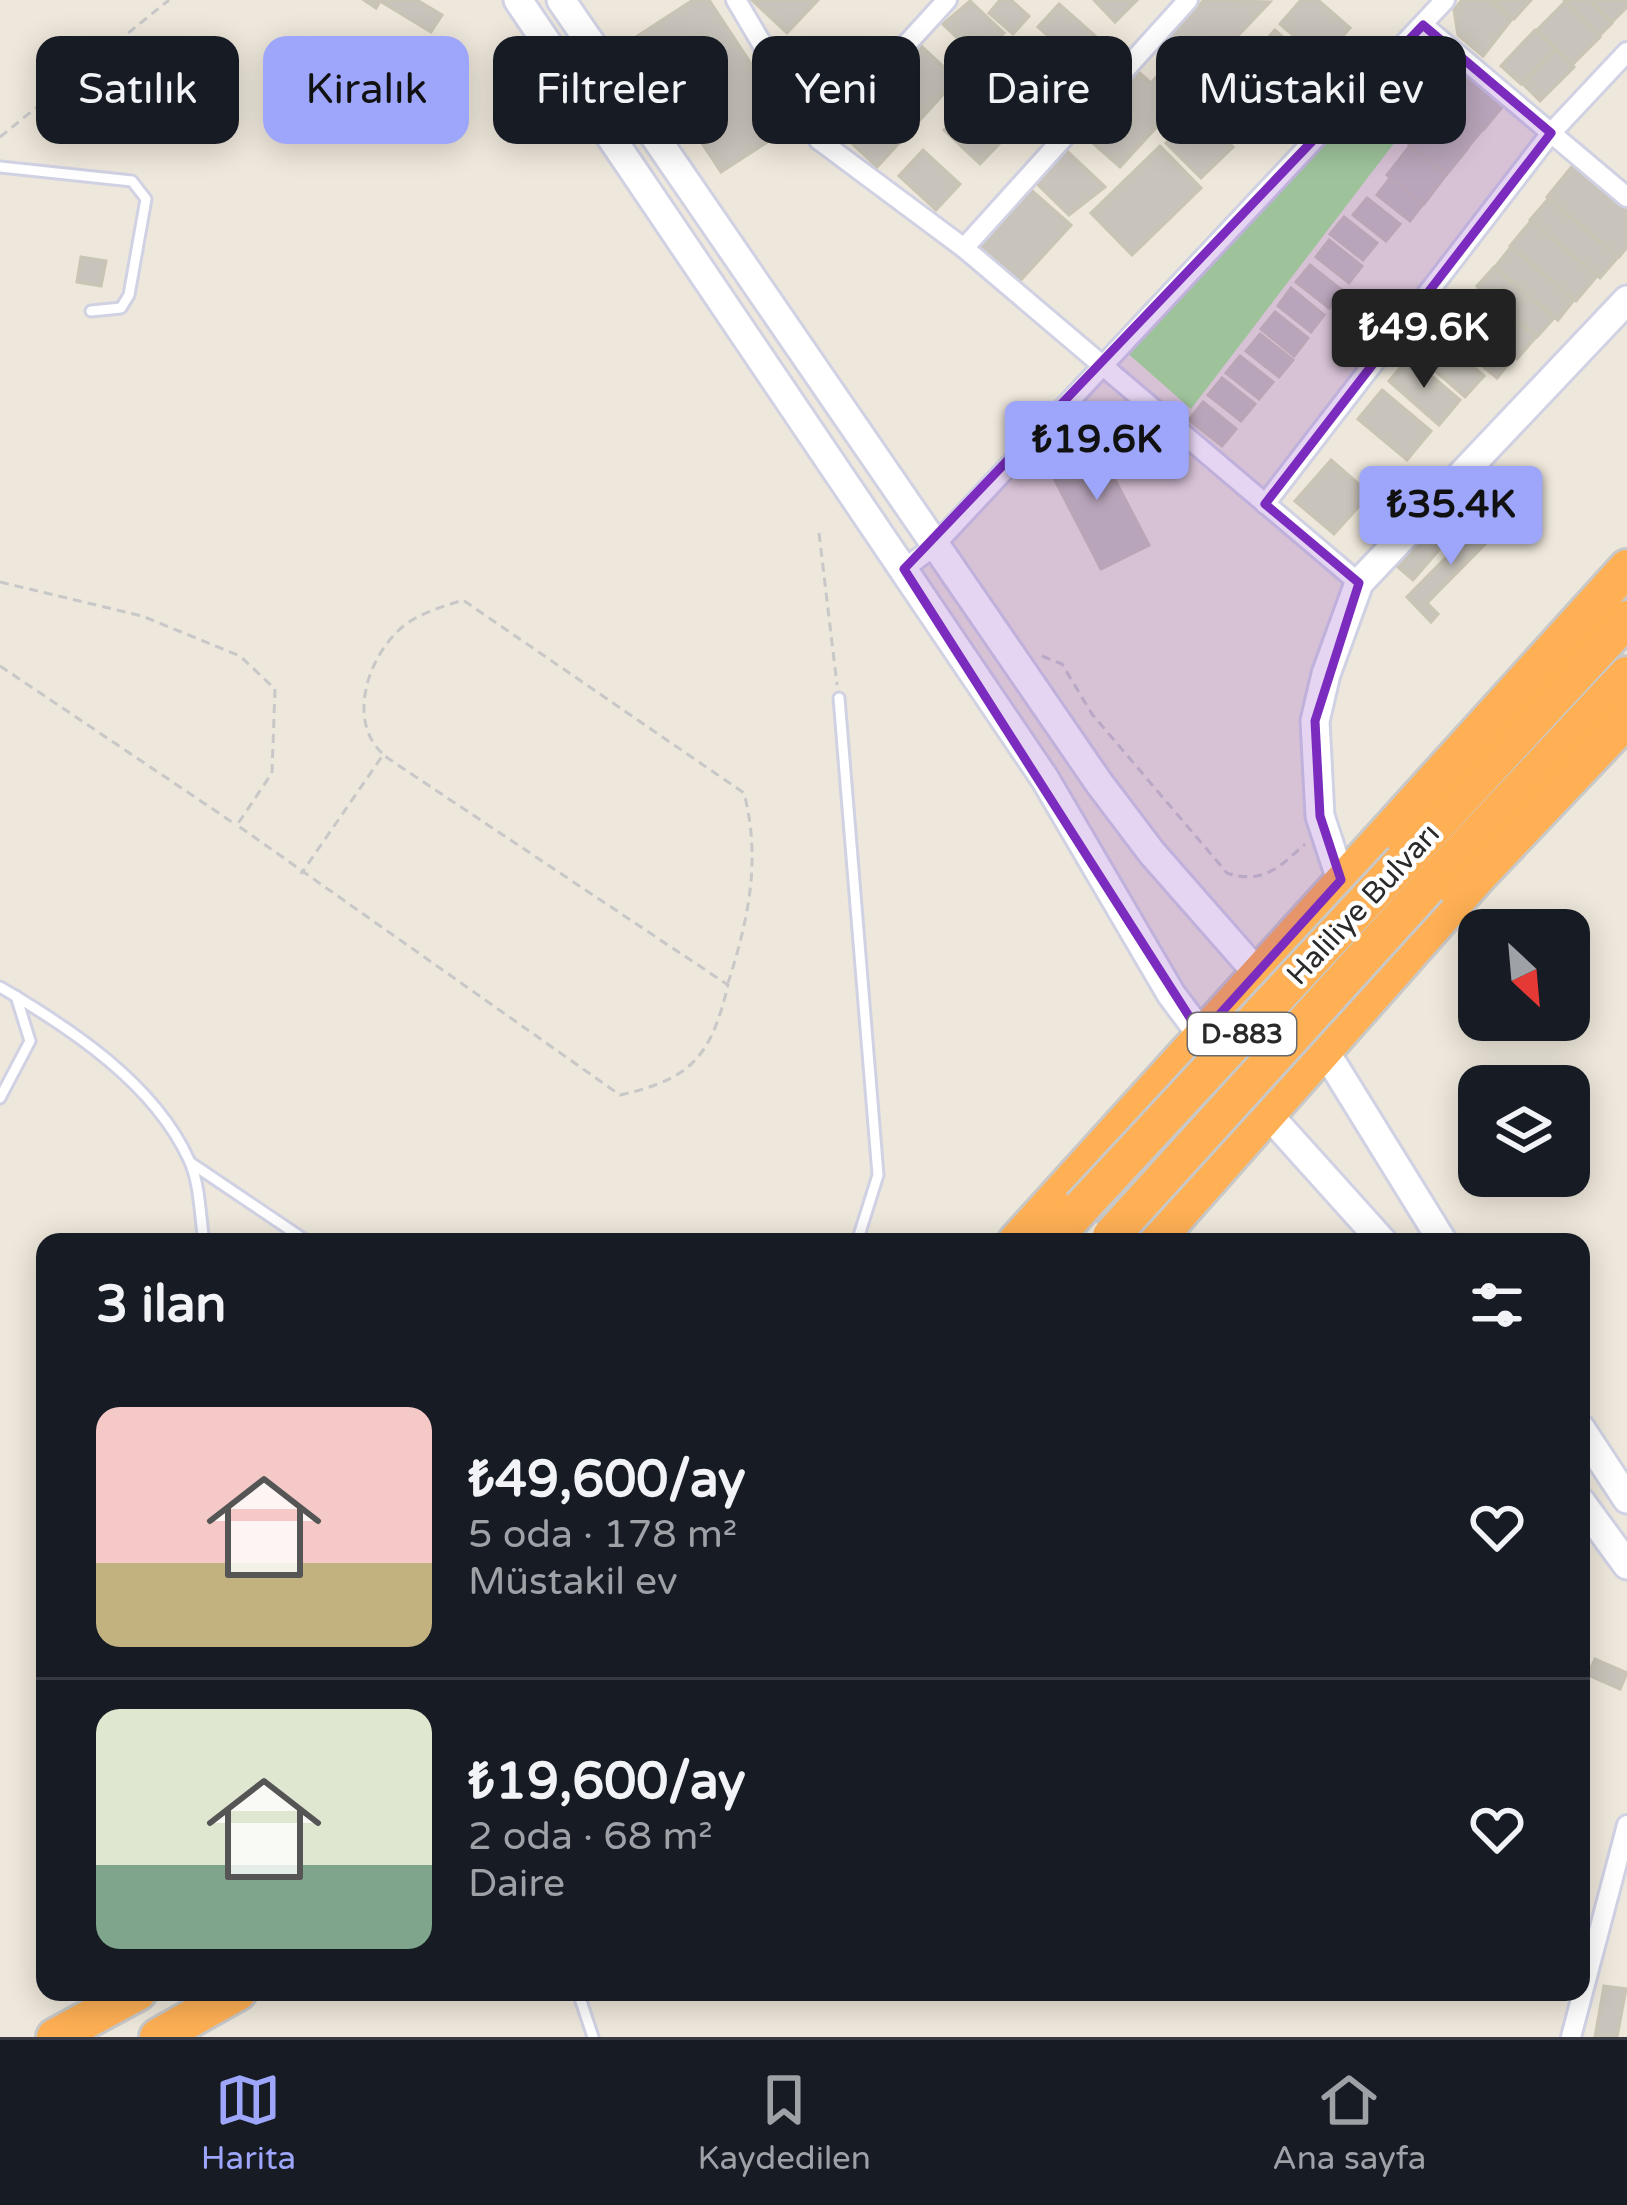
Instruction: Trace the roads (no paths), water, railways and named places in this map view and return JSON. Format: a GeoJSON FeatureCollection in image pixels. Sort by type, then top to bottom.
{"type":"FeatureCollection","features":[{"type":"Feature","properties":{"kind":"highway"},"geometry":{"type":"LineString","coordinates":[[1024,1233],[1627,568]]}},
{"type":"Feature","properties":{"kind":"highway","name":"Haliliye Bulvarı"},"geometry":{"type":"LineString","coordinates":[[1113,1233],[1627,619]]}},
{"type":"Feature","properties":{"kind":"highway","name":"Haliliye Bulvarı"},"geometry":{"type":"LineString","coordinates":[[1058,1233],[1415,874],[1627,675]]}},
{"type":"Feature","properties":{"kind":"highway"},"geometry":{"type":"LineString","coordinates":[[1162,1233],[1323,1048],[1627,719]]}},
{"type":"Feature","properties":{"kind":"highway"},"geometry":{"type":"LineString","coordinates":[[55,2037],[121,2001]]}},
{"type":"Feature","properties":{"kind":"highway"},"geometry":{"type":"LineString","coordinates":[[158,2037],[222,2001]]}},
{"type":"Feature","properties":{"kind":"main road"},"geometry":{"type":"LineString","coordinates":[[518,0],[1046,779],[1201,1035],[1374,1233]]}},
{"type":"Feature","properties":{"kind":"main road"},"geometry":{"type":"LineString","coordinates":[[561,0],[1010,657],[1152,853],[1323,1048],[1437,1233]]}},
{"type":"Feature","properties":{"kind":"main road"},"geometry":{"type":"LineString","coordinates":[[1341,880],[1322,823],[1314,778],[1315,722],[1326,674],[1359,584],[1627,300]]}},
{"type":"Feature","properties":{"kind":"main road"},"geometry":{"type":"LineString","coordinates":[[1590,1443],[1627,1499]]}},
{"type":"Feature","properties":{"kind":"main road"},"geometry":{"type":"LineString","coordinates":[[1590,1514],[1627,1565]]}},
{"type":"Feature","properties":{"kind":"street"},"geometry":{"type":"LineString","coordinates":[[736,0],[757,36]]}},
{"type":"Feature","properties":{"kind":"street"},"geometry":{"type":"LineString","coordinates":[[914,36],[947,0]]}},
{"type":"Feature","properties":{"kind":"street"},"geometry":{"type":"LineString","coordinates":[[964,248],[1188,0]]}},
{"type":"Feature","properties":{"kind":"street"},"geometry":{"type":"LineString","coordinates":[[904,568],[933,547],[1445,0]]}},
{"type":"Feature","properties":{"kind":"street"},"geometry":{"type":"LineString","coordinates":[[1423,25],[1627,197]]}},
{"type":"Feature","properties":{"kind":"street"},"geometry":{"type":"LineString","coordinates":[[1265,504],[1551,134],[1627,52]]}},
{"type":"Feature","properties":{"kind":"street"},"geometry":{"type":"LineString","coordinates":[[824,144],[964,248],[1359,584]]}},
{"type":"Feature","properties":{"kind":"street"},"geometry":{"type":"LineString","coordinates":[[1590,1965],[1627,1825]]}},
{"type":"Feature","properties":{"kind":"street"},"geometry":{"type":"LineString","coordinates":[[1571,2037],[1581,2001]]}},
{"type":"Feature","properties":{"kind":"lane"},"geometry":{"type":"LineString","coordinates":[[0,167],[132,181],[146,199],[129,295],[121,308],[91,311]]}},
{"type":"Feature","properties":{"kind":"lane"},"geometry":{"type":"LineString","coordinates":[[839,698],[878,1175],[860,1233]]}},
{"type":"Feature","properties":{"kind":"lane"},"geometry":{"type":"LineString","coordinates":[[0,987],[57,1020],[157,1106],[191,1163],[203,1233]]}},
{"type":"Feature","properties":{"kind":"lane"},"geometry":{"type":"LineString","coordinates":[[0,1098],[30,1041],[16,996]]}},
{"type":"Feature","properties":{"kind":"lane"},"geometry":{"type":"LineString","coordinates":[[191,1163],[295,1233]]}},
{"type":"Feature","properties":{"kind":"lane"},"geometry":{"type":"LineString","coordinates":[[581,2001],[593,2037]]}}]}
